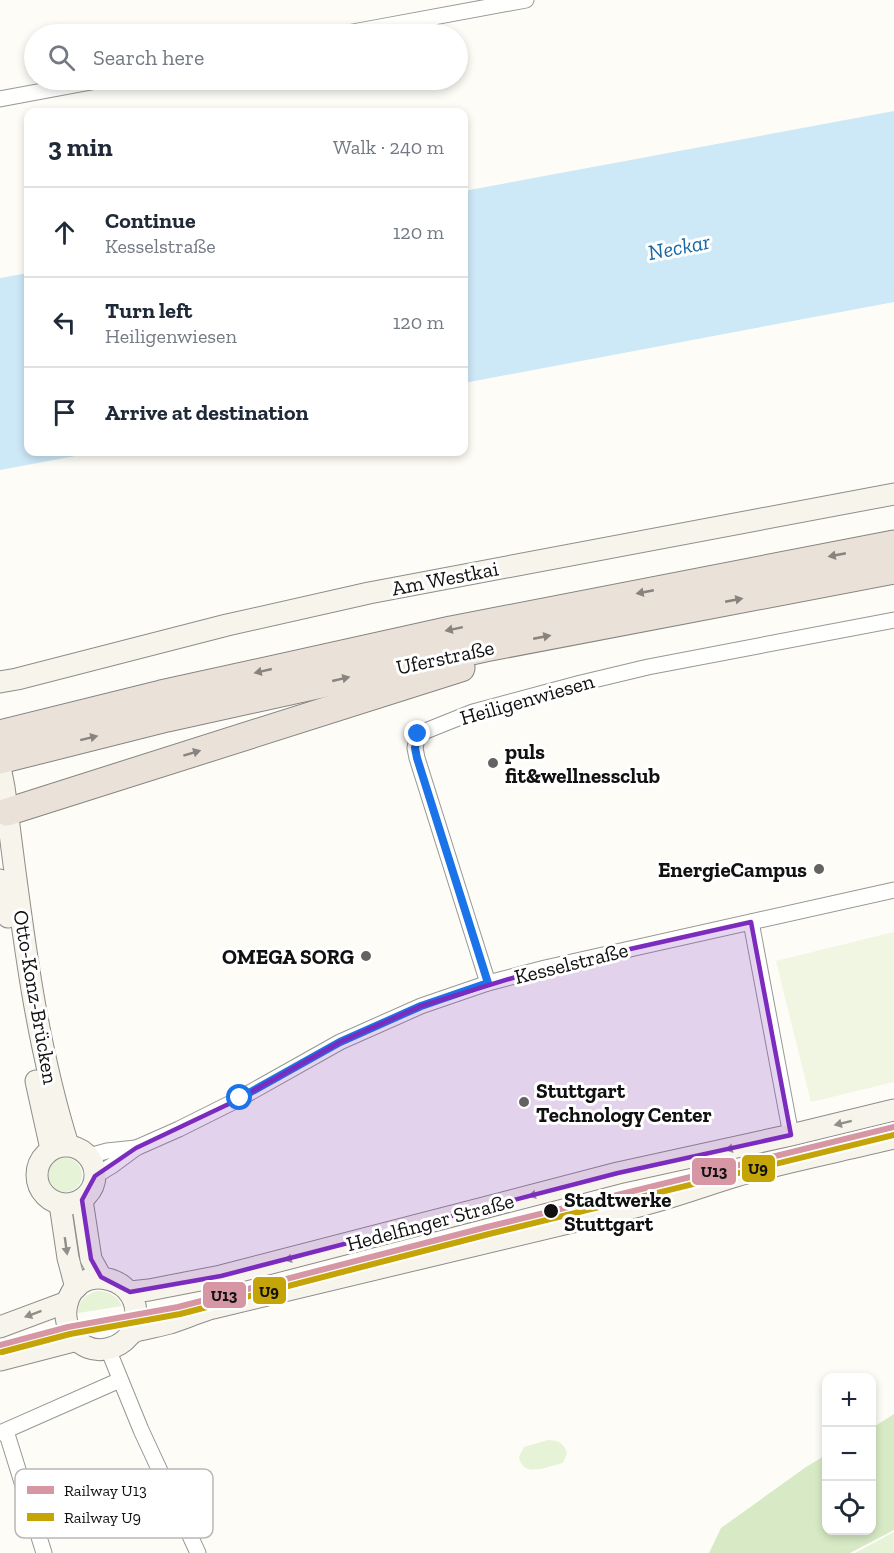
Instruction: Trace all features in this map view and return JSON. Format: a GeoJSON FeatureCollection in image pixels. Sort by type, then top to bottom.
{"type":"FeatureCollection","features":[{"type":"Feature","properties":{"kind":"highway","name":"Uferstraße"},"geometry":{"type":"LineString","coordinates":[[0,734],[161,694],[451,630],[894,544]]}},
{"type":"Feature","properties":{"kind":"highway","name":"Uferstraße"},"geometry":{"type":"LineString","coordinates":[[0,760],[167,718],[485,648],[894,570]]}},
{"type":"Feature","properties":{"kind":"highway"},"geometry":{"type":"LineString","coordinates":[[3,795],[459,670],[485,648]]}},
{"type":"Feature","properties":{"kind":"street"},"geometry":{"type":"LineString","coordinates":[[396,24],[526,0]]}},
{"type":"Feature","properties":{"kind":"street"},"geometry":{"type":"LineString","coordinates":[[0,99],[48,90]]}},
{"type":"Feature","properties":{"kind":"street","name":"Am Westkai"},"geometry":{"type":"LineString","coordinates":[[0,682],[236,622],[358,595],[894,494]]}},
{"type":"Feature","properties":{"kind":"street","name":"Heiligenwiesen"},"geometry":{"type":"LineString","coordinates":[[488,983],[417,758],[415,748],[418,734],[473,712],[615,675],[894,620]]}},
{"type":"Feature","properties":{"kind":"street","name":"Otto-Konz-Brücken"},"geometry":{"type":"LineString","coordinates":[[3,795],[11,846],[7,874],[23,934],[59,1147]]}},
{"type":"Feature","properties":{"kind":"street","name":"Kesselstraße"},"geometry":{"type":"LineString","coordinates":[[92,1166],[113,1166],[136,1148],[235,1101],[340,1042],[421,1006],[488,983],[545,968],[894,890]]}},
{"type":"Feature","properties":{"kind":"street"},"geometry":{"type":"LineString","coordinates":[[752,922],[791,1135]]}},
{"type":"Feature","properties":{"kind":"street","name":"Hedelfinger Straße"},"geometry":{"type":"LineString","coordinates":[[130,1292],[221,1276],[618,1173],[894,1110]]}},
{"type":"Feature","properties":{"kind":"street","name":"Hedelfinger Straße"},"geometry":{"type":"LineString","coordinates":[[108,1349],[124,1341],[132,1332],[221,1306],[641,1205],[738,1176],[894,1138]]}},
{"type":"Feature","properties":{"kind":"street"},"geometry":{"type":"LineString","coordinates":[[59,1147],[75,1147],[83,1151],[92,1166],[94,1185],[82,1200],[68,1205],[52,1201],[45,1196],[37,1183],[37,1169],[40,1161],[59,1147]]}},
{"type":"Feature","properties":{"kind":"street"},"geometry":{"type":"LineString","coordinates":[[82,1200],[91,1259],[101,1277]]}},
{"type":"Feature","properties":{"kind":"street"},"geometry":{"type":"LineString","coordinates":[[60,1204],[72,1295],[66,1311],[68,1327],[77,1340],[90,1348],[108,1349],[159,1469]]}},
{"type":"Feature","properties":{"kind":"street"},"geometry":{"type":"LineString","coordinates":[[0,1327],[72,1295],[84,1282],[101,1277],[120,1283],[130,1292],[137,1315],[132,1332]]}},
{"type":"Feature","properties":{"kind":"street"},"geometry":{"type":"LineString","coordinates":[[0,1360],[77,1340]]}},
{"type":"Feature","properties":{"kind":"street"},"geometry":{"type":"LineString","coordinates":[[16,1469],[3,1432],[120,1380]]}},
{"type":"Feature","properties":{"kind":"street"},"geometry":{"type":"LineString","coordinates":[[39,1538],[44,1553]]}},
{"type":"Feature","properties":{"kind":"street"},"geometry":{"type":"LineString","coordinates":[[191,1538],[198,1553]]}},
{"type":"Feature","properties":{"kind":"highlighted area"},"geometry":{"type":"Polygon","coordinates":[[[751,922],[791,1135],[618,1173],[221,1276],[130,1292],[101,1277],[91,1259],[82,1200],[95,1176],[136,1148],[235,1101],[340,1042],[421,1006],[545,968],[751,922]]]}},
{"type":"Feature","properties":{"kind":"green space"},"geometry":{"type":"Polygon","coordinates":[[[894,932],[894,1082],[811,1102],[776,961],[894,932]]]}},
{"type":"Feature","properties":{"kind":"green space"},"geometry":{"type":"Polygon","coordinates":[[[65,1158],[77,1163],[82,1175],[77,1187],[65,1192],[53,1187],[48,1175],[53,1163],[65,1158]]]}},
{"type":"Feature","properties":{"kind":"green space"},"geometry":{"type":"Polygon","coordinates":[[[96,1291],[112,1294],[122,1306],[78,1313],[83,1299],[96,1291]]]}},
{"type":"Feature","properties":{"kind":"green space"},"geometry":{"type":"Polygon","coordinates":[[[894,1414],[894,1530],[850,1553],[709,1553],[721,1528],[822,1457],[822,1535],[876,1535],[876,1425],[894,1414]]]}},
{"type":"Feature","properties":{"kind":"green space"},"geometry":{"type":"Polygon","coordinates":[[[548,1440],[558,1441],[564,1447],[567,1453],[563,1463],[537,1469],[525,1468],[519,1457],[524,1447],[548,1440]]]}},
{"type":"Feature","properties":{"kind":"green space"},"geometry":{"type":"Polygon","coordinates":[[[894,1532],[894,1553],[855,1553],[894,1532]]]}},
{"type":"Feature","properties":{"kind":"water","name":"Neckar"},"geometry":{"type":"Polygon","coordinates":[[[894,111],[894,302],[468,382],[468,190],[894,111]]]}},
{"type":"Feature","properties":{"kind":"water"},"geometry":{"type":"Polygon","coordinates":[[[24,274],[24,456],[75,456],[0,470],[0,278],[24,274]]]}},
{"type":"Feature","properties":{"kind":"rail line","name":"U13"},"geometry":{"type":"LineString","coordinates":[[0,1345],[68,1327],[178,1307],[487,1227],[894,1127]]}},
{"type":"Feature","properties":{"kind":"rail line","name":"U9"},"geometry":{"type":"LineString","coordinates":[[2,1352],[70,1334],[180,1314],[489,1234],[894,1135]]}},
{"type":"Feature","properties":{"kind":"place","name":"puls fit&wellnessclub"},"geometry":{"type":"Point","coordinates":[493,763]}},
{"type":"Feature","properties":{"kind":"place","name":"EnergieCampus"},"geometry":{"type":"Point","coordinates":[819,869]}},
{"type":"Feature","properties":{"kind":"place","name":"OMEGA SORG"},"geometry":{"type":"Point","coordinates":[366,956]}},
{"type":"Feature","properties":{"kind":"place","name":"Stuttgart Technology Center"},"geometry":{"type":"Point","coordinates":[524,1102]}},
{"type":"Feature","properties":{"kind":"place","name":"Stadtwerke Stuttgart"},"geometry":{"type":"Point","coordinates":[551,1211]}},
{"type":"Feature","properties":{"kind":"route"},"geometry":{"type":"LineString","coordinates":[[240,1098],[340,1042],[421,1006],[488,983],[417,758],[415,748],[418,734]]}}]}
